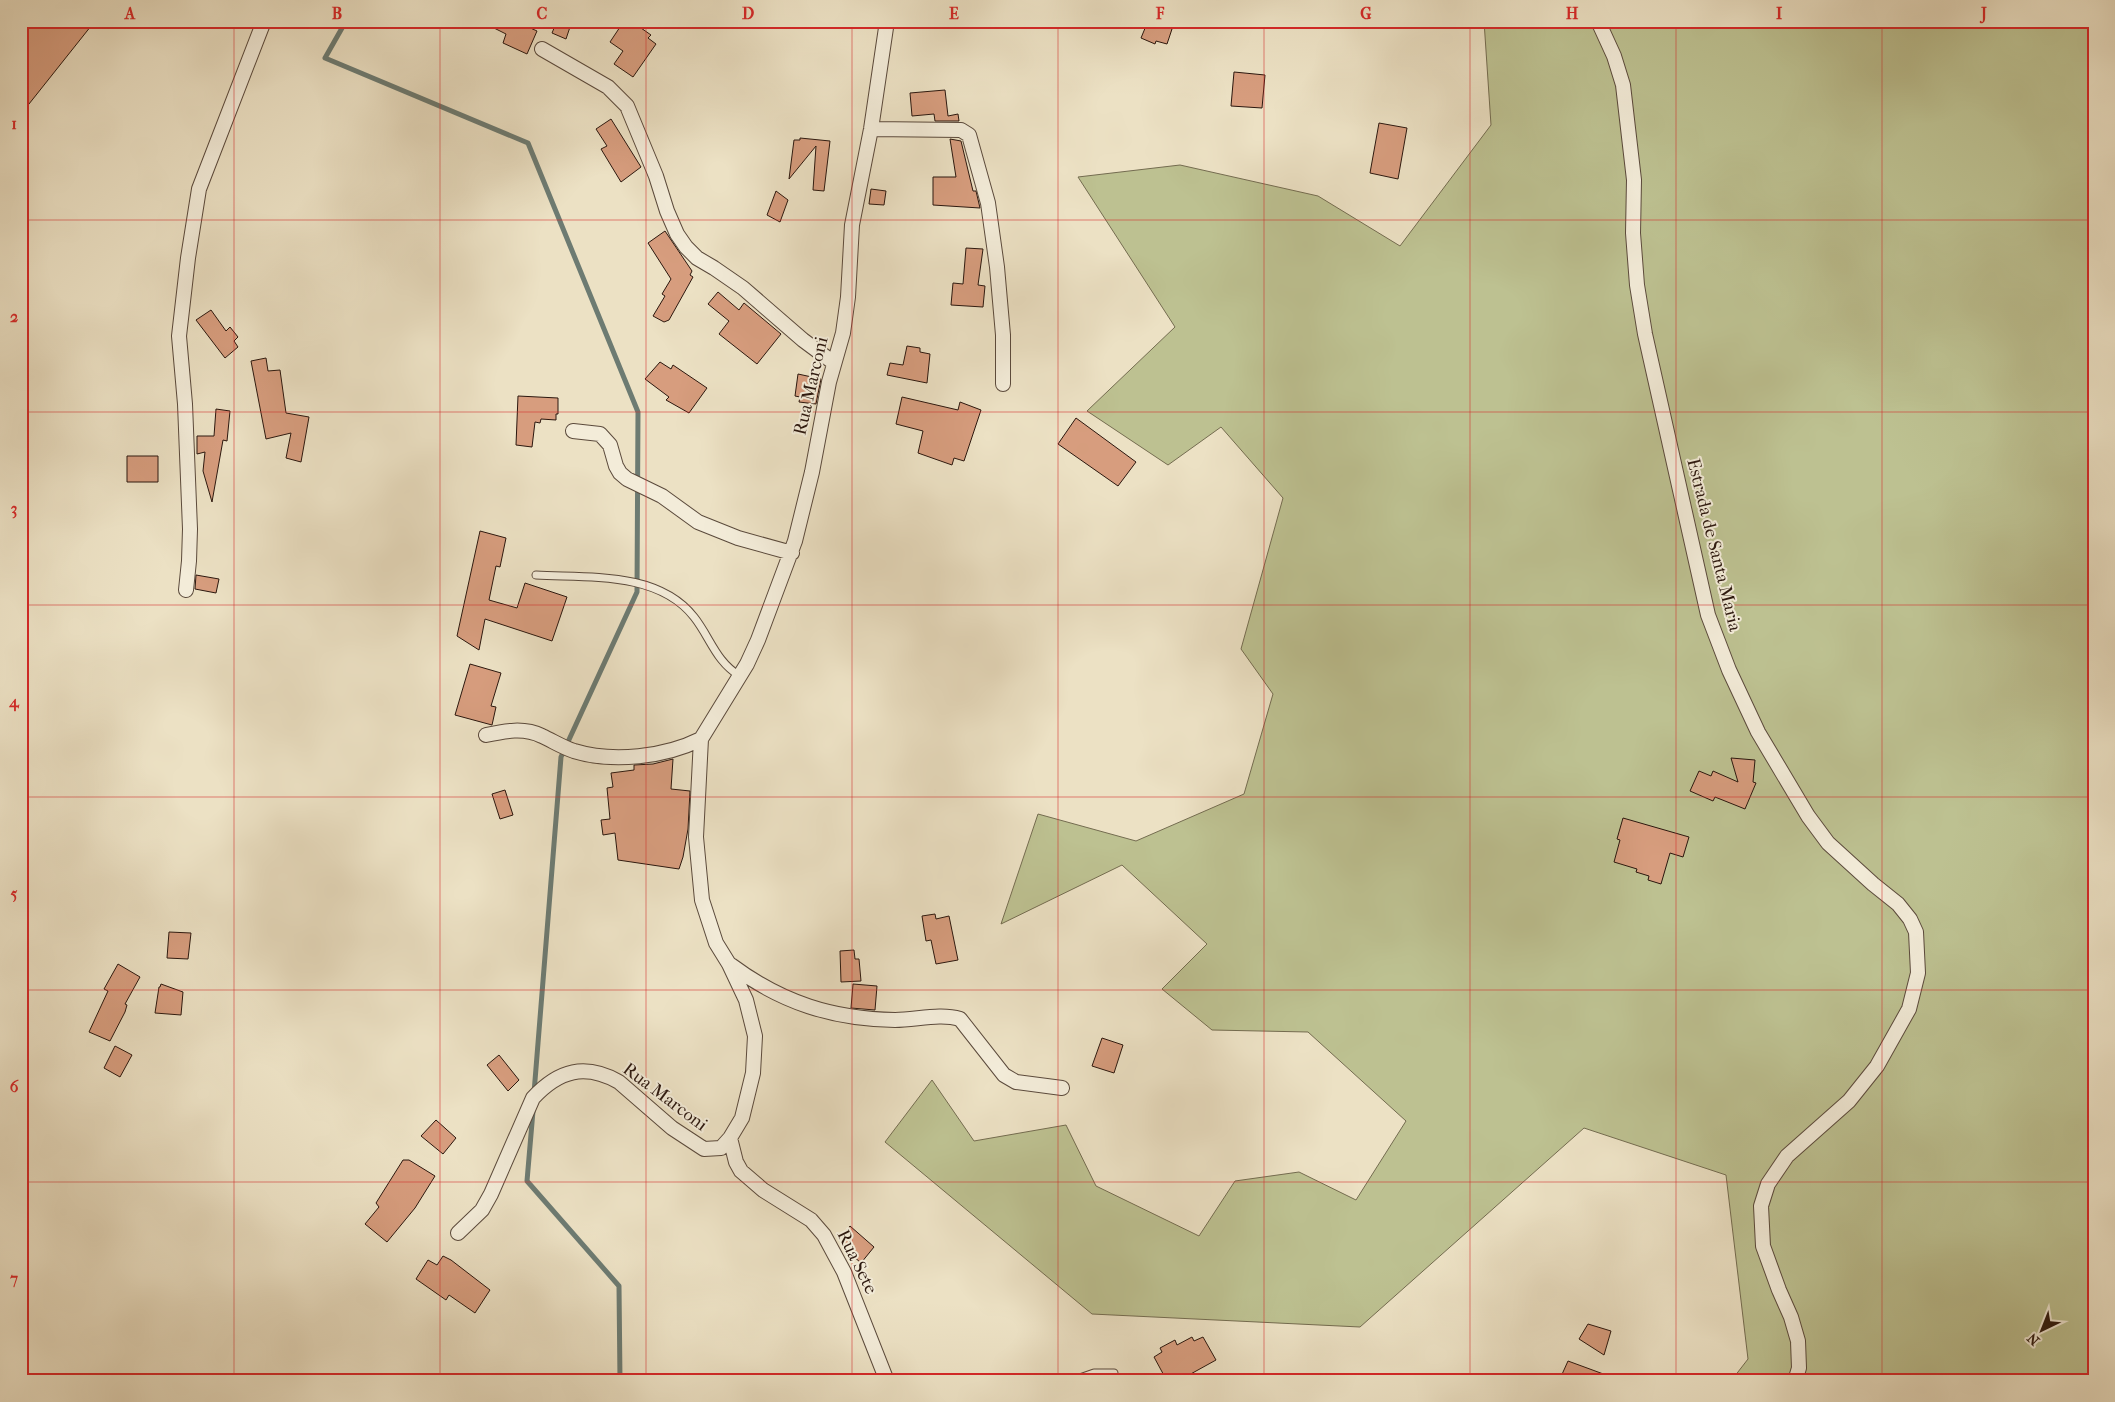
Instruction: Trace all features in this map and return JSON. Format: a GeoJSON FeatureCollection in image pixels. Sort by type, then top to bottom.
{"type":"FeatureCollection","features":[{"type":"Feature","properties":{"kind":"street"},"geometry":{"type":"LineString","coordinates":[[186,590],[189,561],[189,520],[185,404],[178,336],[188,258],[199,189],[264,21]]}},
{"type":"Feature","properties":{"kind":"street","name":"Rua Marconi"},"geometry":{"type":"LineString","coordinates":[[458,1233],[482,1210],[487,1202],[533,1098],[544,1086],[571,1072],[588,1071],[609,1077],[618,1082],[672,1128],[704,1149],[721,1148],[730,1138],[742,1118],[753,1073],[755,1036],[746,1000],[729,964],[716,943],[707,918],[699,876],[696,837],[701,739],[740,676],[758,640],[792,553],[812,472],[834,363],[840,350],[848,297],[852,225],[871,130],[887,21]]}},
{"type":"Feature","properties":{"kind":"street","name":"Estrada de Santa Maria"},"geometry":{"type":"LineString","coordinates":[[1598,21],[1614,56],[1623,85],[1634,180],[1633,233],[1637,285],[1645,334],[1708,615],[1729,670],[1758,732],[1808,816],[1828,843],[1898,904],[1910,919],[1916,932],[1918,973],[1909,1009],[1877,1066],[1849,1101],[1787,1156],[1768,1184],[1760,1206],[1764,1246],[1798,1341],[1799,1368],[1795,1381]]}},
{"type":"Feature","properties":{"kind":"street"},"geometry":{"type":"LineString","coordinates":[[542,49],[608,87],[627,106],[652,167],[676,234],[686,247],[697,258],[743,288],[803,340],[834,363]]}},
{"type":"Feature","properties":{"kind":"street"},"geometry":{"type":"LineString","coordinates":[[871,130],[961,130],[969,135],[988,203],[997,267],[1004,335],[1003,384]]}},
{"type":"Feature","properties":{"kind":"street"},"geometry":{"type":"LineString","coordinates":[[573,431],[600,434],[610,444],[620,473],[627,479],[662,496],[698,522],[738,538],[792,553]]}},
{"type":"Feature","properties":{"kind":"street"},"geometry":{"type":"LineString","coordinates":[[486,735],[514,730],[528,731],[542,735],[574,751],[591,755],[622,756],[653,755],[672,751],[701,739]]}},
{"type":"Feature","properties":{"kind":"street"},"geometry":{"type":"LineString","coordinates":[[729,964],[757,984],[773,992],[832,1013],[875,1019],[898,1020],[946,1017],[960,1019],[1004,1075],[1016,1082],[1062,1088]]}},
{"type":"Feature","properties":{"kind":"street","name":"Rua Sete"},"geometry":{"type":"LineString","coordinates":[[730,1138],[736,1162],[741,1172],[763,1190],[811,1220],[824,1235],[844,1272],[887,1381]]}},
{"type":"Feature","properties":{"kind":"lane"},"geometry":{"type":"LineString","coordinates":[[536,575],[624,580],[662,591],[692,614],[719,658],[740,676]]}},
{"type":"Feature","properties":{"kind":"lane"},"geometry":{"type":"LineString","coordinates":[[1072,1381],[1094,1374],[1114,1373]]}},
{"type":"Feature","properties":{"kind":"green space"},"geometry":{"type":"Polygon","coordinates":[[[1484,21],[2094,21],[2094,1381],[1731,1381],[1748,1359],[1726,1175],[1584,1128],[1360,1327],[1092,1314],[885,1142],[932,1080],[974,1141],[1066,1125],[1096,1186],[1199,1236],[1235,1181],[1299,1172],[1356,1200],[1406,1121],[1308,1032],[1212,1030],[1162,989],[1207,944],[1122,865],[1001,924],[1038,814],[1136,841],[1244,794],[1273,694],[1241,649],[1283,498],[1221,427],[1168,465],[1087,411],[1175,327],[1078,177],[1180,165],[1318,196],[1400,246],[1491,125],[1484,21]]]}},
{"type":"Feature","properties":{"kind":"building"},"geometry":{"type":"Polygon","coordinates":[[[21,21],[95,21],[21,114],[21,21]]]}},
{"type":"Feature","properties":{"kind":"building"},"geometry":{"type":"Polygon","coordinates":[[[480,21],[515,21],[537,31],[527,54],[503,43],[506,34],[480,21]]]}},
{"type":"Feature","properties":{"kind":"building"},"geometry":{"type":"Polygon","coordinates":[[[557,21],[572,21],[566,39],[552,33],[557,21]]]}},
{"type":"Feature","properties":{"kind":"building"},"geometry":{"type":"Polygon","coordinates":[[[624,21],[631,21],[651,35],[648,38],[656,44],[633,77],[614,64],[623,51],[610,42],[624,21]]]}},
{"type":"Feature","properties":{"kind":"building"},"geometry":{"type":"Polygon","coordinates":[[[1148,21],[1153,21],[1172,29],[1167,44],[1156,41],[1155,44],[1141,38],[1148,21]]]}},
{"type":"Feature","properties":{"kind":"building"},"geometry":{"type":"Polygon","coordinates":[[[1234,72],[1265,75],[1262,108],[1231,106],[1234,72]]]}},
{"type":"Feature","properties":{"kind":"building"},"geometry":{"type":"Polygon","coordinates":[[[945,90],[948,116],[958,114],[959,121],[935,121],[934,114],[912,116],[910,93],[945,90]]]}},
{"type":"Feature","properties":{"kind":"building"},"geometry":{"type":"Polygon","coordinates":[[[611,119],[641,167],[621,182],[601,149],[607,146],[596,129],[611,119]]]}},
{"type":"Feature","properties":{"kind":"building"},"geometry":{"type":"Polygon","coordinates":[[[1379,123],[1407,128],[1398,179],[1370,173],[1379,123]]]}},
{"type":"Feature","properties":{"kind":"building"},"geometry":{"type":"Polygon","coordinates":[[[800,138],[830,141],[824,191],[813,190],[816,146],[789,179],[794,140],[800,140],[800,138]]]}},
{"type":"Feature","properties":{"kind":"building"},"geometry":{"type":"Polygon","coordinates":[[[950,139],[961,141],[973,191],[976,191],[980,208],[933,205],[933,177],[956,177],[950,139]]]}},
{"type":"Feature","properties":{"kind":"building"},"geometry":{"type":"Polygon","coordinates":[[[871,189],[886,191],[884,205],[869,204],[871,189]]]}},
{"type":"Feature","properties":{"kind":"building"},"geometry":{"type":"Polygon","coordinates":[[[776,191],[788,200],[780,222],[767,215],[776,191]]]}},
{"type":"Feature","properties":{"kind":"building"},"geometry":{"type":"Polygon","coordinates":[[[665,231],[692,271],[690,275],[693,277],[669,320],[664,322],[653,316],[665,296],[662,294],[671,279],[648,243],[665,231]]]}},
{"type":"Feature","properties":{"kind":"building"},"geometry":{"type":"Polygon","coordinates":[[[966,248],[983,249],[978,285],[985,286],[983,307],[951,305],[953,283],[963,284],[966,248]]]}},
{"type":"Feature","properties":{"kind":"building"},"geometry":{"type":"Polygon","coordinates":[[[718,292],[739,310],[744,303],[781,334],[757,364],[719,334],[729,321],[708,304],[718,292]]]}},
{"type":"Feature","properties":{"kind":"building"},"geometry":{"type":"Polygon","coordinates":[[[211,310],[226,331],[230,327],[238,337],[234,341],[238,347],[225,358],[196,320],[211,310]]]}},
{"type":"Feature","properties":{"kind":"building"},"geometry":{"type":"Polygon","coordinates":[[[907,346],[920,348],[920,352],[930,354],[927,383],[887,375],[890,363],[903,365],[907,346]]]}},
{"type":"Feature","properties":{"kind":"building"},"geometry":{"type":"Polygon","coordinates":[[[266,358],[268,371],[280,370],[286,413],[309,417],[301,462],[286,458],[291,433],[266,439],[251,361],[266,358]]]}},
{"type":"Feature","properties":{"kind":"building"},"geometry":{"type":"Polygon","coordinates":[[[660,362],[671,369],[673,365],[707,388],[689,413],[666,400],[669,397],[645,379],[660,362]]]}},
{"type":"Feature","properties":{"kind":"building"},"geometry":{"type":"Polygon","coordinates":[[[798,374],[821,379],[816,404],[799,402],[800,397],[795,396],[798,374]]]}},
{"type":"Feature","properties":{"kind":"building"},"geometry":{"type":"Polygon","coordinates":[[[518,396],[558,398],[556,420],[541,419],[540,423],[535,422],[532,447],[516,445],[518,396]]]}},
{"type":"Feature","properties":{"kind":"building"},"geometry":{"type":"Polygon","coordinates":[[[902,397],[958,410],[960,402],[981,410],[964,461],[954,458],[952,465],[918,453],[923,431],[896,424],[902,397]]]}},
{"type":"Feature","properties":{"kind":"building"},"geometry":{"type":"Polygon","coordinates":[[[216,409],[230,411],[227,441],[223,440],[212,502],[203,471],[205,452],[197,454],[197,436],[214,436],[216,409]]]}},
{"type":"Feature","properties":{"kind":"building"},"geometry":{"type":"Polygon","coordinates":[[[1076,418],[1136,462],[1118,486],[1058,444],[1076,418]]]}},
{"type":"Feature","properties":{"kind":"building"},"geometry":{"type":"Polygon","coordinates":[[[127,456],[158,456],[158,482],[127,482],[127,456]]]}},
{"type":"Feature","properties":{"kind":"building"},"geometry":{"type":"Polygon","coordinates":[[[480,531],[506,538],[500,567],[496,566],[489,600],[517,608],[525,583],[567,597],[552,641],[485,619],[479,650],[457,636],[480,531]]]}},
{"type":"Feature","properties":{"kind":"building"},"geometry":{"type":"Polygon","coordinates":[[[196,575],[219,579],[216,593],[195,589],[196,575]]]}},
{"type":"Feature","properties":{"kind":"building"},"geometry":{"type":"Polygon","coordinates":[[[470,664],[501,673],[491,706],[496,707],[492,725],[455,715],[470,664]]]}},
{"type":"Feature","properties":{"kind":"building"},"geometry":{"type":"Polygon","coordinates":[[[1731,758],[1755,760],[1753,782],[1756,783],[1745,809],[1715,797],[1713,801],[1690,791],[1699,771],[1711,776],[1713,771],[1738,782],[1731,758]]]}},
{"type":"Feature","properties":{"kind":"building"},"geometry":{"type":"Polygon","coordinates":[[[673,759],[671,789],[690,791],[688,829],[679,869],[618,860],[615,833],[603,835],[601,820],[610,819],[607,788],[613,787],[611,773],[634,770],[634,765],[653,764],[673,759]]]}},
{"type":"Feature","properties":{"kind":"building"},"geometry":{"type":"Polygon","coordinates":[[[505,790],[513,815],[500,819],[492,794],[505,790]]]}},
{"type":"Feature","properties":{"kind":"building"},"geometry":{"type":"Polygon","coordinates":[[[1623,818],[1689,837],[1683,857],[1670,853],[1661,884],[1648,880],[1649,876],[1636,872],[1637,869],[1614,862],[1620,840],[1617,839],[1623,818]]]}},
{"type":"Feature","properties":{"kind":"building"},"geometry":{"type":"Polygon","coordinates":[[[935,914],[936,919],[949,916],[958,960],[936,964],[931,940],[926,941],[922,916],[935,914]]]}},
{"type":"Feature","properties":{"kind":"building"},"geometry":{"type":"Polygon","coordinates":[[[169,932],[191,933],[188,959],[167,958],[169,932]]]}},
{"type":"Feature","properties":{"kind":"building"},"geometry":{"type":"Polygon","coordinates":[[[854,950],[855,959],[859,959],[861,981],[841,982],[840,951],[854,950]]]}},
{"type":"Feature","properties":{"kind":"building"},"geometry":{"type":"Polygon","coordinates":[[[118,964],[140,977],[125,1004],[127,1005],[125,1012],[110,1041],[89,1032],[108,991],[104,989],[118,964]]]}},
{"type":"Feature","properties":{"kind":"building"},"geometry":{"type":"Polygon","coordinates":[[[161,984],[183,992],[181,1015],[155,1013],[161,984]]]}},
{"type":"Feature","properties":{"kind":"building"},"geometry":{"type":"Polygon","coordinates":[[[853,984],[877,986],[875,1010],[851,1008],[853,984]]]}},
{"type":"Feature","properties":{"kind":"building"},"geometry":{"type":"Polygon","coordinates":[[[1102,1038],[1123,1045],[1114,1073],[1092,1066],[1102,1038]]]}},
{"type":"Feature","properties":{"kind":"building"},"geometry":{"type":"Polygon","coordinates":[[[115,1046],[132,1055],[120,1077],[104,1068],[115,1046]]]}},
{"type":"Feature","properties":{"kind":"building"},"geometry":{"type":"Polygon","coordinates":[[[499,1055],[519,1080],[508,1091],[487,1065],[499,1055]]]}},
{"type":"Feature","properties":{"kind":"building"},"geometry":{"type":"Polygon","coordinates":[[[436,1120],[456,1138],[443,1154],[421,1136],[436,1120]]]}},
{"type":"Feature","properties":{"kind":"building"},"geometry":{"type":"Polygon","coordinates":[[[403,1160],[409,1160],[435,1176],[415,1208],[387,1242],[365,1224],[379,1207],[376,1203],[403,1160]]]}},
{"type":"Feature","properties":{"kind":"building"},"geometry":{"type":"Polygon","coordinates":[[[850,1226],[874,1247],[861,1263],[843,1247],[841,1237],[850,1226]]]}},
{"type":"Feature","properties":{"kind":"building"},"geometry":{"type":"Polygon","coordinates":[[[443,1256],[490,1290],[475,1313],[449,1295],[446,1300],[416,1279],[428,1260],[437,1265],[443,1256]]]}},
{"type":"Feature","properties":{"kind":"building"},"geometry":{"type":"Polygon","coordinates":[[[1588,1324],[1611,1331],[1604,1355],[1579,1339],[1588,1324]]]}},
{"type":"Feature","properties":{"kind":"building"},"geometry":{"type":"Polygon","coordinates":[[[1192,1337],[1194,1341],[1203,1337],[1216,1360],[1178,1381],[1167,1381],[1154,1357],[1162,1352],[1160,1348],[1175,1340],[1177,1345],[1192,1337]]]}},
{"type":"Feature","properties":{"kind":"building"},"geometry":{"type":"Polygon","coordinates":[[[1568,1361],[1617,1379],[1617,1381],[1559,1381],[1568,1361]]]}},
{"type":"Feature","properties":{"kind":"waterway"},"geometry":{"type":"LineString","coordinates":[[346,21],[325,58],[528,143],[638,412],[637,592],[561,757],[534,1093]]}},
{"type":"Feature","properties":{"kind":"waterway"},"geometry":{"type":"LineString","coordinates":[[533,1111],[527,1181],[619,1286],[620,1381]]}}]}
